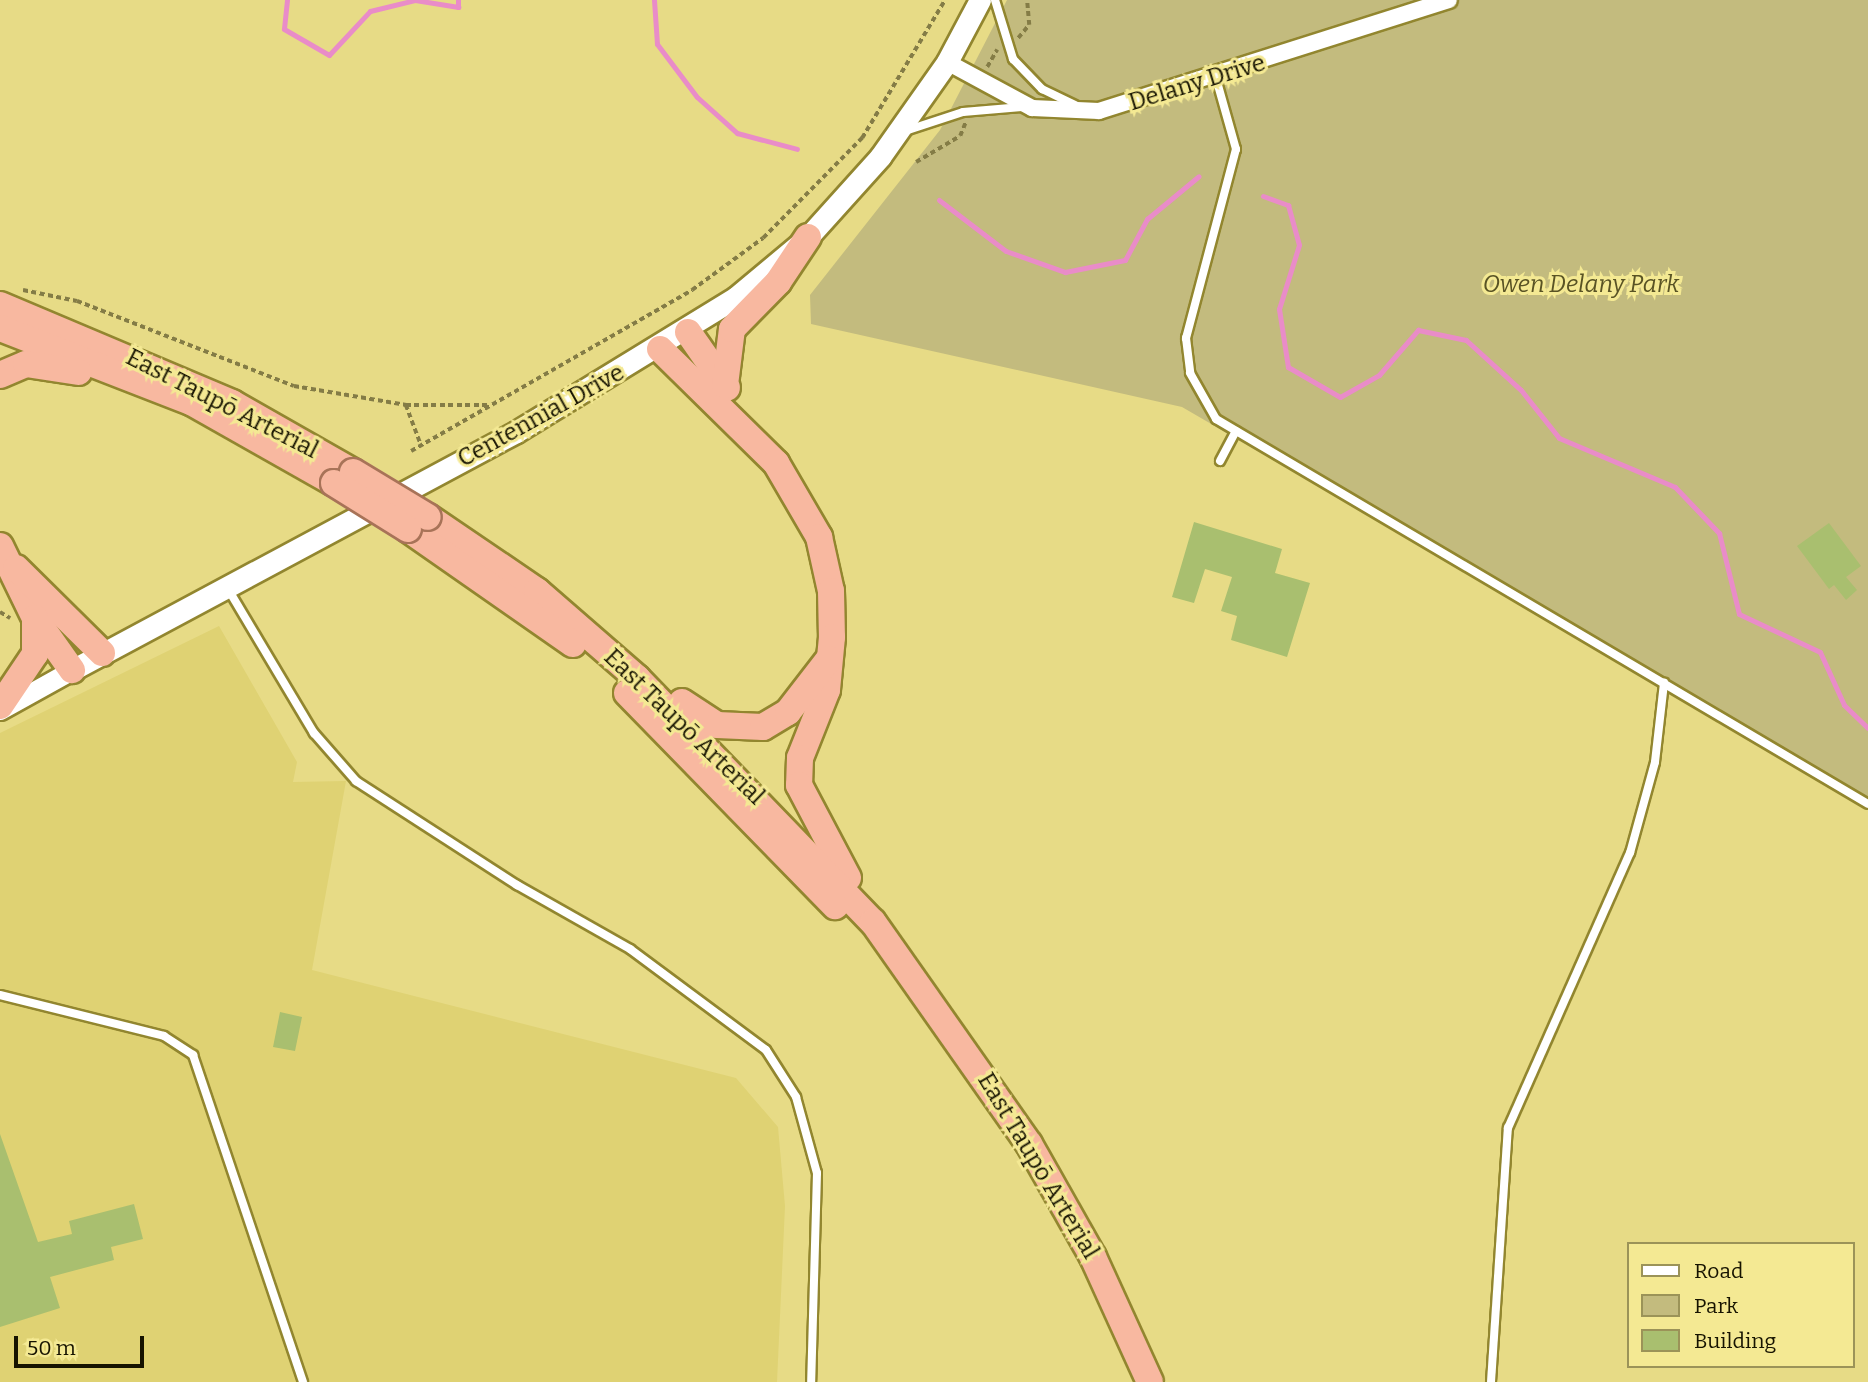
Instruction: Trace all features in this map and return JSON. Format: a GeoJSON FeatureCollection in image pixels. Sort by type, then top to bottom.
{"type":"FeatureCollection","features":[{"type":"Feature","properties":{"kind":"highway"},"geometry":{"type":"LineString","coordinates":[[725,385],[732,329],[778,282],[808,237]]}},
{"type":"Feature","properties":{"kind":"highway","name":"East Taupō Arterial"},"geometry":{"type":"LineString","coordinates":[[5,296],[232,403],[333,475]]}},
{"type":"Feature","properties":{"kind":"highway","name":"East Taupō Arterial"},"geometry":{"type":"LineString","coordinates":[[0,328],[191,402],[333,475],[537,592],[694,731],[873,922],[1029,1143],[1093,1257],[1150,1382]]}},
{"type":"Feature","properties":{"kind":"highway"},"geometry":{"type":"LineString","coordinates":[[688,332],[725,385],[740,422]]}},
{"type":"Feature","properties":{"kind":"highway"},"geometry":{"type":"LineString","coordinates":[[660,349],[740,422],[794,488],[819,537],[831,591],[827,690],[800,758],[799,785],[873,922]]}},
{"type":"Feature","properties":{"kind":"highway"},"geometry":{"type":"LineString","coordinates":[[0,374],[26,364],[68,369],[178,408],[333,475]]}},
{"type":"Feature","properties":{"kind":"highway","name":"East Taupō Arterial"},"geometry":{"type":"LineString","coordinates":[[418,523],[583,651],[855,927],[968,1074],[1032,1178],[1138,1382]]}},
{"type":"Feature","properties":{"kind":"highway"},"geometry":{"type":"LineString","coordinates":[[6,555],[35,618],[72,670]]}},
{"type":"Feature","properties":{"kind":"highway"},"geometry":{"type":"LineString","coordinates":[[6,555],[102,653]]}},
{"type":"Feature","properties":{"kind":"highway"},"geometry":{"type":"LineString","coordinates":[[537,592],[574,609],[697,715],[733,730],[775,721],[829,659]]}},
{"type":"Feature","properties":{"kind":"highway"},"geometry":{"type":"LineString","coordinates":[[0,708],[34,654],[35,618]]}},
{"type":"Feature","properties":{"kind":"main road","name":"Centennial Drive"},"geometry":{"type":"LineString","coordinates":[[72,670],[688,332],[808,237],[899,133],[947,62],[980,0]]}},
{"type":"Feature","properties":{"kind":"street","name":"Delany Drive"},"geometry":{"type":"LineString","coordinates":[[947,62],[1032,108],[1099,111],[1216,78],[1449,0]]}},
{"type":"Feature","properties":{"kind":"street","name":"Centennial Drive"},"geometry":{"type":"LineString","coordinates":[[0,708],[72,670]]}},
{"type":"Feature","properties":{"kind":"lane"},"geometry":{"type":"LineString","coordinates":[[995,0],[1005,42],[1027,76],[1055,97],[1099,111]]}},
{"type":"Feature","properties":{"kind":"lane"},"geometry":{"type":"LineString","coordinates":[[1216,78],[1236,149],[1186,338],[1190,373],[1216,419],[1868,804]]}},
{"type":"Feature","properties":{"kind":"lane"},"geometry":{"type":"LineString","coordinates":[[899,133],[963,112],[1032,108]]}},
{"type":"Feature","properties":{"kind":"lane"},"geometry":{"type":"LineString","coordinates":[[1220,461],[1236,431]]}},
{"type":"Feature","properties":{"kind":"lane"},"geometry":{"type":"LineString","coordinates":[[226,587],[314,733],[356,781],[506,878],[630,949],[766,1050],[796,1097],[817,1173],[811,1382]]}},
{"type":"Feature","properties":{"kind":"lane"},"geometry":{"type":"LineString","coordinates":[[1491,1382],[1508,1128],[1630,853],[1655,762],[1664,683]]}},
{"type":"Feature","properties":{"kind":"lane"},"geometry":{"type":"LineString","coordinates":[[0,995],[164,1036],[193,1055],[303,1382]]}},
{"type":"Feature","properties":{"kind":"path"},"geometry":{"type":"LineString","coordinates":[[411,451],[692,290],[763,238],[862,138],[945,0]]}},
{"type":"Feature","properties":{"kind":"path"},"geometry":{"type":"LineString","coordinates":[[1010,40],[1027,31],[1027,0]]}},
{"type":"Feature","properties":{"kind":"path"},"geometry":{"type":"LineString","coordinates":[[984,72],[1001,44]]}},
{"type":"Feature","properties":{"kind":"path"},"geometry":{"type":"LineString","coordinates":[[916,162],[965,132],[966,116]]}},
{"type":"Feature","properties":{"kind":"path"},"geometry":{"type":"LineString","coordinates":[[5,296],[77,301],[294,386],[406,405],[492,405]]}},
{"type":"Feature","properties":{"kind":"path"},"geometry":{"type":"LineString","coordinates":[[406,405],[421,445]]}},
{"type":"Feature","properties":{"kind":"shaded area"},"geometry":{"type":"Polygon","coordinates":[[[219,626],[297,762],[293,782],[346,781],[312,970],[736,1078],[778,1127],[785,1206],[777,1382],[0,1382],[0,733],[219,626]]]}},
{"type":"Feature","properties":{"kind":"green space","name":"Owen Delany Park"},"geometry":{"type":"Polygon","coordinates":[[[1007,0],[1868,0],[1868,806],[1182,407],[811,324],[810,295],[940,130],[1007,0]]]}},
{"type":"Feature","properties":{"kind":"building"},"geometry":{"type":"Polygon","coordinates":[[[1194,522],[1282,549],[1275,573],[1310,583],[1287,657],[1231,640],[1237,616],[1221,611],[1232,577],[1205,569],[1194,603],[1172,597],[1194,522]]]}},
{"type":"Feature","properties":{"kind":"building"},"geometry":{"type":"Polygon","coordinates":[[[1829,523],[1861,566],[1846,577],[1857,590],[1846,600],[1834,585],[1829,589],[1797,546],[1829,523]]]}},
{"type":"Feature","properties":{"kind":"building"},"geometry":{"type":"Polygon","coordinates":[[[280,1012],[302,1017],[295,1051],[273,1047],[280,1012]]]}},
{"type":"Feature","properties":{"kind":"building"},"geometry":{"type":"Polygon","coordinates":[[[0,1134],[38,1242],[72,1234],[69,1221],[134,1204],[143,1239],[111,1247],[114,1260],[50,1277],[60,1308],[0,1327],[0,1134]]]}},
{"type":"Feature","properties":{"kind":"waterway"},"geometry":{"type":"LineString","coordinates":[[287,0],[284,29],[329,55],[370,11],[415,0],[458,7],[458,0]]}},
{"type":"Feature","properties":{"kind":"waterway"},"geometry":{"type":"LineString","coordinates":[[654,0],[657,44],[697,97],[737,133],[797,149]]}},
{"type":"Feature","properties":{"kind":"waterway"},"geometry":{"type":"LineString","coordinates":[[939,200],[1006,251],[1065,272],[1125,260],[1147,219],[1199,176]]}},
{"type":"Feature","properties":{"kind":"waterway"},"geometry":{"type":"LineString","coordinates":[[1263,196],[1288,205],[1299,245],[1279,309],[1288,367],[1340,397],[1379,375],[1418,330],[1466,340],[1521,390],[1559,438],[1675,487],[1719,533],[1739,614],[1820,652],[1844,705],[1868,728]]}}]}
